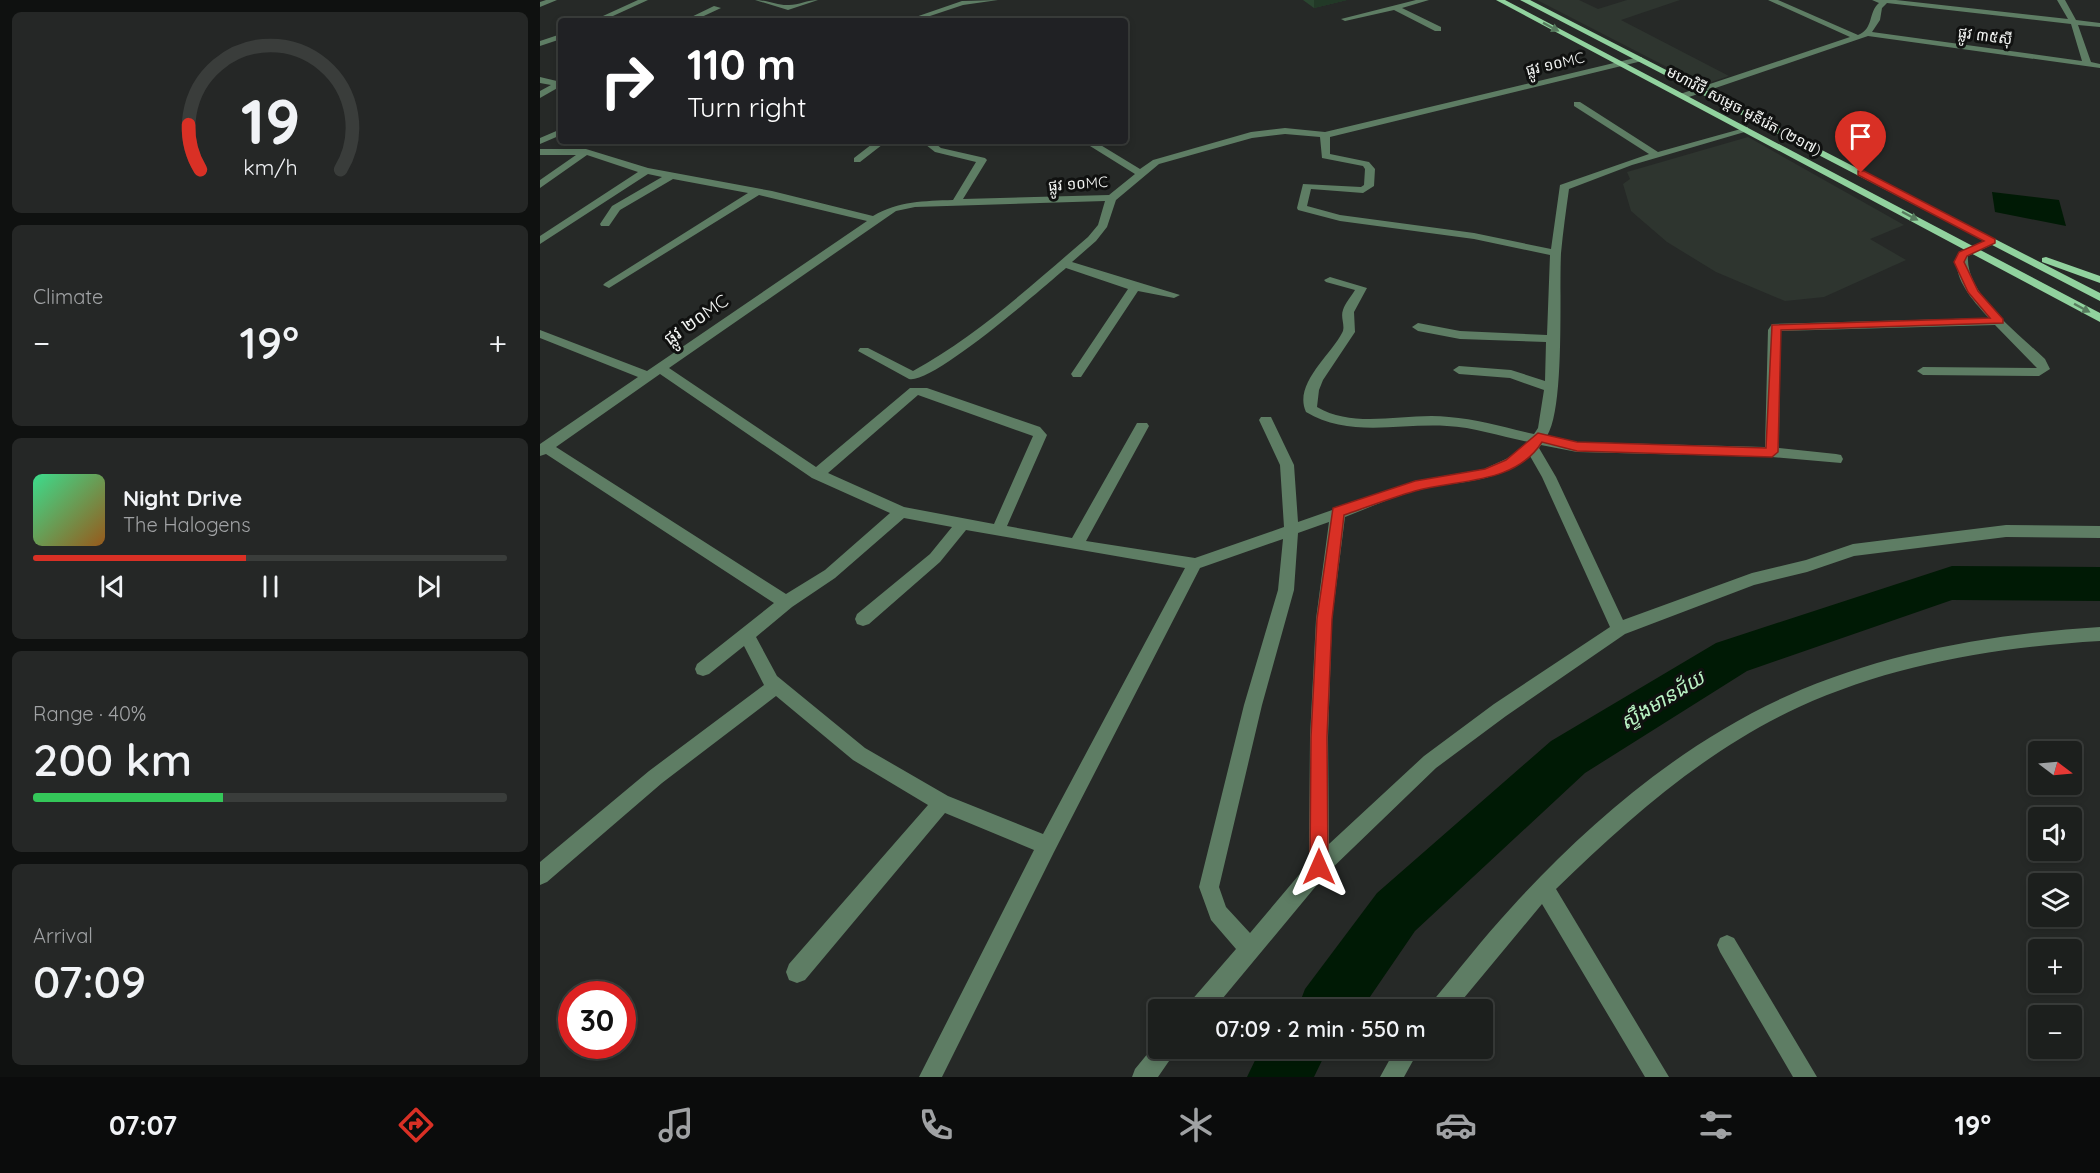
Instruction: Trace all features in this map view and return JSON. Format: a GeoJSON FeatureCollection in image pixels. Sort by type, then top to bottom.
{"type":"FeatureCollection","features":[{"type":"Feature","properties":{"kind":"main road","name":"មហាវិថី សម្តេច មុនីរ៉េត (២១៧)"},"geometry":{"type":"LineString","coordinates":[[1500,0],[2100,318]]}},
{"type":"Feature","properties":{"kind":"main road","name":"មហាវិថី សម្តេច មុនីរ៉េត (២១៧)"},"geometry":{"type":"LineString","coordinates":[[1524,0],[2100,298]]}},
{"type":"Feature","properties":{"kind":"main road"},"geometry":{"type":"LineString","coordinates":[[1992,241],[2100,280]]}},
{"type":"Feature","properties":{"kind":"street"},"geometry":{"type":"LineString","coordinates":[[540,5],[554,0]]}},
{"type":"Feature","properties":{"kind":"street"},"geometry":{"type":"LineString","coordinates":[[603,18],[644,0]]}},
{"type":"Feature","properties":{"kind":"street"},"geometry":{"type":"LineString","coordinates":[[759,0],[788,8],[814,0]]}},
{"type":"Feature","properties":{"kind":"street"},"geometry":{"type":"LineString","coordinates":[[917,18],[962,3],[993,0]]}},
{"type":"Feature","properties":{"kind":"street"},"geometry":{"type":"LineString","coordinates":[[1345,19],[1425,0]]}},
{"type":"Feature","properties":{"kind":"street"},"geometry":{"type":"LineString","coordinates":[[1772,0],[1857,37]]}},
{"type":"Feature","properties":{"kind":"street"},"geometry":{"type":"LineString","coordinates":[[2061,0],[2074,22],[2087,64]]}},
{"type":"Feature","properties":{"kind":"street"},"geometry":{"type":"LineString","coordinates":[[1683,96],[1867,34],[1876,20],[1880,1],[1928,3],[2100,25]]}},
{"type":"Feature","properties":{"kind":"street"},"geometry":{"type":"LineString","coordinates":[[1395,7],[1438,29]]}},
{"type":"Feature","properties":{"kind":"street"},"geometry":{"type":"LineString","coordinates":[[694,18],[717,8]]}},
{"type":"Feature","properties":{"kind":"street","name":"ផ្លូវ ៣៥ស៊ី"},"geometry":{"type":"LineString","coordinates":[[1867,34],[2100,66]]}},
{"type":"Feature","properties":{"kind":"street"},"geometry":{"type":"LineString","coordinates":[[540,44],[558,37]]}},
{"type":"Feature","properties":{"kind":"street","name":"ផ្លូវ ១០MC"},"geometry":{"type":"LineString","coordinates":[[874,220],[893,209],[915,204],[1111,198],[1130,188],[1141,174],[1156,162],[1251,135],[1285,131],[1325,135],[1639,59]]}},
{"type":"Feature","properties":{"kind":"street"},"geometry":{"type":"LineString","coordinates":[[540,80],[558,84]]}},
{"type":"Feature","properties":{"kind":"street"},"geometry":{"type":"LineString","coordinates":[[540,95],[558,85]]}},
{"type":"Feature","properties":{"kind":"street"},"geometry":{"type":"LineString","coordinates":[[1577,104],[1657,155]]}},
{"type":"Feature","properties":{"kind":"street"},"geometry":{"type":"LineString","coordinates":[[540,334],[654,372],[817,474],[902,512],[962,525],[1195,564],[1291,528],[1415,486],[1487,474],[1511,463],[1535,443],[1545,428],[1551,387],[1556,253],[1564,187],[1657,155],[1746,129]]}},
{"type":"Feature","properties":{"kind":"street"},"geometry":{"type":"LineString","coordinates":[[540,141],[558,133]]}},
{"type":"Feature","properties":{"kind":"street"},"geometry":{"type":"LineString","coordinates":[[1325,135],[1325,156],[1366,164],[1370,169],[1369,186],[1363,190],[1307,186],[1302,208],[1340,218],[1474,236],[1556,253]]}},
{"type":"Feature","properties":{"kind":"street"},"geometry":{"type":"LineString","coordinates":[[857,160],[878,144]]}},
{"type":"Feature","properties":{"kind":"street"},"geometry":{"type":"LineString","coordinates":[[931,144],[938,150],[982,160],[956,203]]}},
{"type":"Feature","properties":{"kind":"street"},"geometry":{"type":"LineString","coordinates":[[1092,144],[1141,174]]}},
{"type":"Feature","properties":{"kind":"street"},"geometry":{"type":"LineString","coordinates":[[540,152],[586,152],[669,177],[756,192],[874,220]]}},
{"type":"Feature","properties":{"kind":"street"},"geometry":{"type":"LineString","coordinates":[[540,185],[586,152]]}},
{"type":"Feature","properties":{"kind":"street"},"geometry":{"type":"LineString","coordinates":[[540,241],[646,171]]}},
{"type":"Feature","properties":{"kind":"street"},"geometry":{"type":"LineString","coordinates":[[605,224],[616,208],[669,177]]}},
{"type":"Feature","properties":{"kind":"street"},"geometry":{"type":"LineString","coordinates":[[609,285],[756,192]]}},
{"type":"Feature","properties":{"kind":"street"},"geometry":{"type":"LineString","coordinates":[[998,531],[1040,435],[1035,430],[915,391],[906,384],[913,375],[938,362],[1008,312],[1064,263],[1103,225],[1111,198]]}},
{"type":"Feature","properties":{"kind":"street","name":"ផ្លូវ ២០MC"},"geometry":{"type":"LineString","coordinates":[[543,449],[874,220]]}},
{"type":"Feature","properties":{"kind":"street"},"geometry":{"type":"LineString","coordinates":[[1923,371],[2039,372],[2044,369],[2041,362],[1973,292],[1963,274],[1959,262],[1963,254],[1992,241]]}},
{"type":"Feature","properties":{"kind":"street"},"geometry":{"type":"LineString","coordinates":[[1064,263],[1174,296]]}},
{"type":"Feature","properties":{"kind":"street"},"geometry":{"type":"LineString","coordinates":[[1330,280],[1357,286],[1361,288],[1361,291],[1347,315],[1351,324],[1349,332],[1311,389],[1308,401],[1311,409],[1324,417],[1358,423],[1448,421],[1535,443],[1577,447],[1772,452],[1836,459]]}},
{"type":"Feature","properties":{"kind":"street"},"geometry":{"type":"LineString","coordinates":[[1077,374],[1135,286]]}},
{"type":"Feature","properties":{"kind":"street"},"geometry":{"type":"LineString","coordinates":[[1772,452],[1776,327],[1999,321]]}},
{"type":"Feature","properties":{"kind":"street"},"geometry":{"type":"LineString","coordinates":[[1418,327],[1460,335],[1554,339]]}},
{"type":"Feature","properties":{"kind":"street"},"geometry":{"type":"LineString","coordinates":[[864,351],[913,375]]}},
{"type":"Feature","properties":{"kind":"street"},"geometry":{"type":"LineString","coordinates":[[1459,370],[1511,374],[1551,387]]}},
{"type":"Feature","properties":{"kind":"street"},"geometry":{"type":"LineString","coordinates":[[817,474],[915,391]]}},
{"type":"Feature","properties":{"kind":"street"},"geometry":{"type":"LineString","coordinates":[[1249,948],[1218,913],[1209,887],[1253,705],[1286,590],[1291,528],[1287,465],[1266,420]]}},
{"type":"Feature","properties":{"kind":"street"},"geometry":{"type":"LineString","coordinates":[[1076,545],[1142,426]]}},
{"type":"Feature","properties":{"kind":"street"},"geometry":{"type":"LineString","coordinates":[[1535,443],[1619,629]]}},
{"type":"Feature","properties":{"kind":"street"},"geometry":{"type":"LineString","coordinates":[[543,449],[786,602]]}},
{"type":"Feature","properties":{"kind":"street"},"geometry":{"type":"LineString","coordinates":[[703,669],[786,602],[831,574],[902,512]]}},
{"type":"Feature","properties":{"kind":"street"},"geometry":{"type":"LineString","coordinates":[[1319,867],[1319,737],[1324,619],[1338,512]]}},
{"type":"Feature","properties":{"kind":"street"},"geometry":{"type":"LineString","coordinates":[[862,619],[935,558],[962,525]]}},
{"type":"Feature","properties":{"kind":"street"},"geometry":{"type":"LineString","coordinates":[[1207,999],[1319,867],[1430,762],[1500,710],[1619,629],[1752,579],[1807,566],[1853,550],[2006,531],[2100,532]]}},
{"type":"Feature","properties":{"kind":"street"},"geometry":{"type":"LineString","coordinates":[[930,1077],[1047,845],[1195,564]]}},
{"type":"Feature","properties":{"kind":"street"},"geometry":{"type":"LineString","coordinates":[[1449,999],[1518,915],[1574,858],[1649,792],[1748,724],[1793,701],[1849,680],[1940,654],[2010,641],[2100,634]]}},
{"type":"Feature","properties":{"kind":"street"},"geometry":{"type":"LineString","coordinates":[[746,636],[753,643],[771,681],[859,754],[942,803],[1047,845]]}},
{"type":"Feature","properties":{"kind":"street"},"geometry":{"type":"LineString","coordinates":[[540,875],[639,789],[716,728],[776,686]]}},
{"type":"Feature","properties":{"kind":"street"},"geometry":{"type":"LineString","coordinates":[[798,972],[942,803]]}},
{"type":"Feature","properties":{"kind":"street"},"geometry":{"type":"LineString","coordinates":[[1544,888],[1658,1077]]}},
{"type":"Feature","properties":{"kind":"street"},"geometry":{"type":"LineString","coordinates":[[1727,945],[1806,1077]]}},
{"type":"Feature","properties":{"kind":"street"},"geometry":{"type":"LineString","coordinates":[[1143,1077],[1158,1059]]}},
{"type":"Feature","properties":{"kind":"street"},"geometry":{"type":"LineString","coordinates":[[1391,1077],[1402,1059]]}},
{"type":"Feature","properties":{"kind":"shaded area"},"geometry":{"type":"Polygon","coordinates":[[[1537,0],[1579,0],[1598,9],[1627,0],[1680,0],[1621,20],[1729,76],[1702,85],[1537,0]]]}},
{"type":"Feature","properties":{"kind":"shaded area"},"geometry":{"type":"Polygon","coordinates":[[[1748,137],[1904,225],[1870,239],[1906,260],[1824,297],[1785,301],[1716,272],[1667,242],[1631,211],[1623,184],[1630,179],[1627,172],[1748,137]]]}},
{"type":"Feature","properties":{"kind":"shaded area"},"geometry":{"type":"Polygon","coordinates":[[[1992,192],[2059,200],[2066,226],[1995,212],[1992,192]]]}},
{"type":"Feature","properties":{"kind":"waterway","name":"ស្ទឹងមានជ័យ"},"geometry":{"type":"LineString","coordinates":[[1334,999],[1396,912],[1568,757],[1732,657],[1952,583],[2100,584]]}},
{"type":"Feature","properties":{"kind":"waterway","name":"ស្ទឹងមានជ័យ"},"geometry":{"type":"LineString","coordinates":[[1278,1077],[1290,1059]]}},
{"type":"Feature","properties":{"kind":"route"},"geometry":{"type":"LineString","coordinates":[[1319,867],[1319,737],[1324,619],[1338,512],[1415,486],[1487,474],[1511,463],[1532,448],[1538,437],[1577,447],[1772,452],[1774,330],[1776,327],[1999,321],[1973,292],[1959,262],[1963,254],[1992,241],[1861,173]]}}]}
